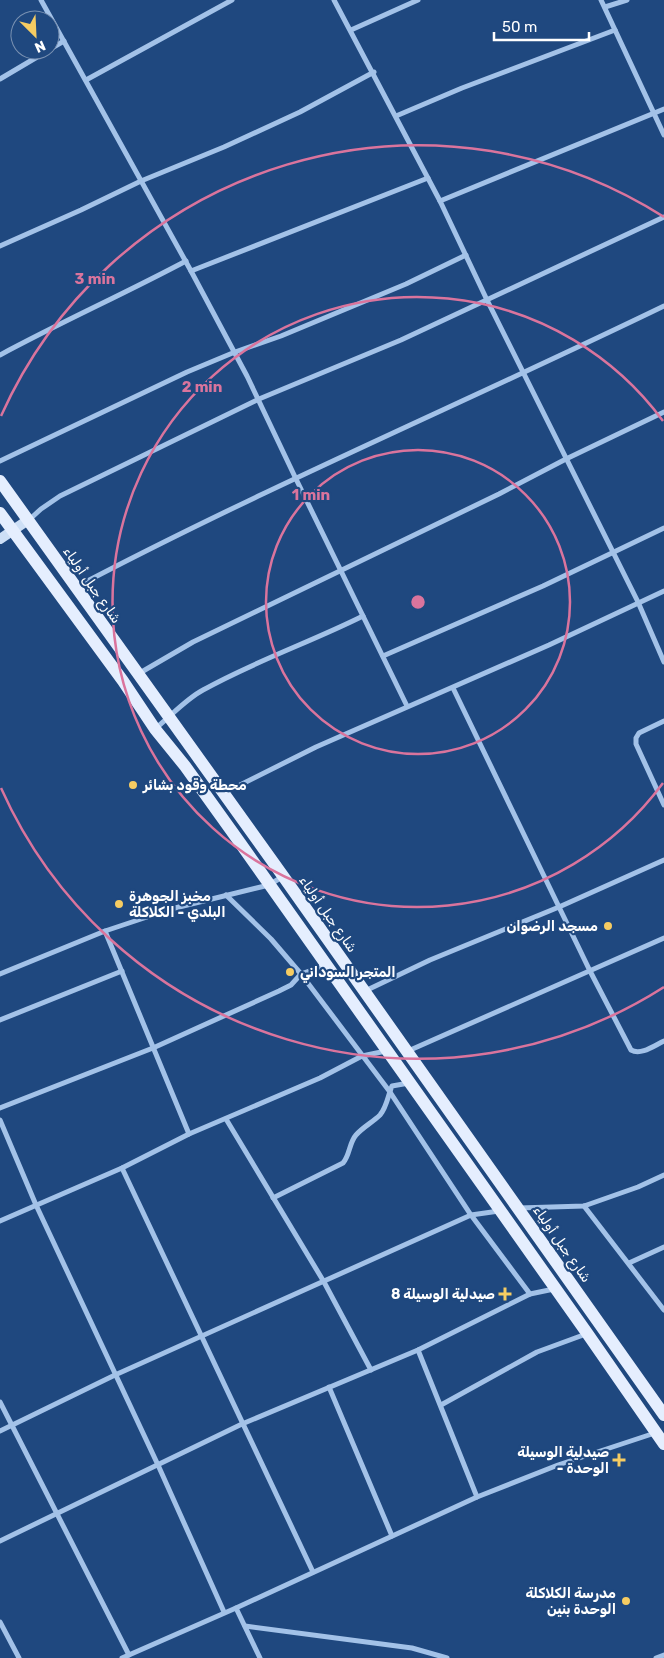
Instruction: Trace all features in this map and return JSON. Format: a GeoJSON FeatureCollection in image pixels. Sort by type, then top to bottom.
{"type":"FeatureCollection","features":[{"type":"Feature","properties":{"kind":"main road","name":"شارع جبل أولياء"},"geometry":{"type":"LineString","coordinates":[[0,480],[664,1415]]}},
{"type":"Feature","properties":{"kind":"main road"},"geometry":{"type":"LineString","coordinates":[[0,513],[123,681],[155,728],[185,766],[588,1333],[664,1444]]}},
{"type":"Feature","properties":{"kind":"street"},"geometry":{"type":"LineString","coordinates":[[41,0],[235,352],[406,706]]}},
{"type":"Feature","properties":{"kind":"street"},"geometry":{"type":"LineString","coordinates":[[86,80],[232,0]]}},
{"type":"Feature","properties":{"kind":"street"},"geometry":{"type":"LineString","coordinates":[[334,0],[374,72],[440,201],[487,300],[614,552],[664,662]]}},
{"type":"Feature","properties":{"kind":"street"},"geometry":{"type":"LineString","coordinates":[[351,30],[418,0]]}},
{"type":"Feature","properties":{"kind":"street"},"geometry":{"type":"LineString","coordinates":[[601,0],[664,135]]}},
{"type":"Feature","properties":{"kind":"street"},"geometry":{"type":"LineString","coordinates":[[605,7],[627,0]]}},
{"type":"Feature","properties":{"kind":"street"},"geometry":{"type":"LineString","coordinates":[[396,116],[615,30]]}},
{"type":"Feature","properties":{"kind":"street"},"geometry":{"type":"LineString","coordinates":[[60,43],[64,41]]}},
{"type":"Feature","properties":{"kind":"street"},"geometry":{"type":"LineString","coordinates":[[0,79],[32,60]]}},
{"type":"Feature","properties":{"kind":"street"},"geometry":{"type":"LineString","coordinates":[[0,246],[141,181],[224,147],[291,116],[374,72]]}},
{"type":"Feature","properties":{"kind":"street"},"geometry":{"type":"LineString","coordinates":[[440,201],[664,108]]}},
{"type":"Feature","properties":{"kind":"street"},"geometry":{"type":"LineString","coordinates":[[191,271],[428,178]]}},
{"type":"Feature","properties":{"kind":"street"},"geometry":{"type":"LineString","coordinates":[[0,539],[14,531],[60,496],[259,399],[401,340],[664,217]]}},
{"type":"Feature","properties":{"kind":"street"},"geometry":{"type":"LineString","coordinates":[[0,461],[84,420],[235,352],[282,336],[406,284],[466,255]]}},
{"type":"Feature","properties":{"kind":"street"},"geometry":{"type":"LineString","coordinates":[[0,354],[186,261]]}},
{"type":"Feature","properties":{"kind":"street"},"geometry":{"type":"LineString","coordinates":[[76,587],[224,512],[664,306]]}},
{"type":"Feature","properties":{"kind":"street"},"geometry":{"type":"LineString","coordinates":[[138,674],[193,642],[342,571],[664,412]]}},
{"type":"Feature","properties":{"kind":"street"},"geometry":{"type":"LineString","coordinates":[[383,656],[543,586],[664,528]]}},
{"type":"Feature","properties":{"kind":"street"},"geometry":{"type":"LineString","coordinates":[[223,793],[316,746],[406,706],[453,688],[664,591]]}},
{"type":"Feature","properties":{"kind":"street"},"geometry":{"type":"LineString","coordinates":[[155,728],[202,690],[363,616]]}},
{"type":"Feature","properties":{"kind":"street"},"geometry":{"type":"LineString","coordinates":[[453,688],[590,971],[631,1050],[640,1052],[664,1041]]}},
{"type":"Feature","properties":{"kind":"street"},"geometry":{"type":"LineString","coordinates":[[664,721],[639,733],[636,738],[636,744],[664,805]]}},
{"type":"Feature","properties":{"kind":"street"},"geometry":{"type":"LineString","coordinates":[[364,992],[430,960],[559,907],[664,860]]}},
{"type":"Feature","properties":{"kind":"street"},"geometry":{"type":"LineString","coordinates":[[0,974],[105,931],[171,909],[269,885],[283,876]]}},
{"type":"Feature","properties":{"kind":"street"},"geometry":{"type":"LineString","coordinates":[[226,894],[271,938],[301,974],[390,1092],[471,1215],[530,1294]]}},
{"type":"Feature","properties":{"kind":"street"},"geometry":{"type":"LineString","coordinates":[[105,931],[189,1134]]}},
{"type":"Feature","properties":{"kind":"street"},"geometry":{"type":"LineString","coordinates":[[407,1051],[664,938]]}},
{"type":"Feature","properties":{"kind":"street"},"geometry":{"type":"LineString","coordinates":[[0,1108],[153,1048],[279,991],[291,985],[301,974],[326,965]]}},
{"type":"Feature","properties":{"kind":"street"},"geometry":{"type":"LineString","coordinates":[[0,1020],[122,971]]}},
{"type":"Feature","properties":{"kind":"street"},"geometry":{"type":"LineString","coordinates":[[0,1221],[122,1168],[189,1134],[320,1078],[362,1056],[386,1051]]}},
{"type":"Feature","properties":{"kind":"street"},"geometry":{"type":"LineString","coordinates":[[273,1198],[343,1163],[348,1157],[356,1135],[381,1115],[392,1086],[409,1083]]}},
{"type":"Feature","properties":{"kind":"street"},"geometry":{"type":"LineString","coordinates":[[226,1118],[324,1282],[371,1370]]}},
{"type":"Feature","properties":{"kind":"street"},"geometry":{"type":"LineString","coordinates":[[0,1120],[36,1204],[114,1375],[158,1465],[224,1612]]}},
{"type":"Feature","properties":{"kind":"street"},"geometry":{"type":"LineString","coordinates":[[122,1168],[242,1424],[314,1572]]}},
{"type":"Feature","properties":{"kind":"street"},"geometry":{"type":"LineString","coordinates":[[518,1208],[584,1206],[664,1176]]}},
{"type":"Feature","properties":{"kind":"street"},"geometry":{"type":"LineString","coordinates":[[584,1206],[664,1310]]}},
{"type":"Feature","properties":{"kind":"street"},"geometry":{"type":"LineString","coordinates":[[0,1431],[114,1375],[471,1215],[500,1211]]}},
{"type":"Feature","properties":{"kind":"street"},"geometry":{"type":"LineString","coordinates":[[629,1263],[664,1247]]}},
{"type":"Feature","properties":{"kind":"street"},"geometry":{"type":"LineString","coordinates":[[0,1541],[242,1424],[418,1350],[530,1294],[555,1289]]}},
{"type":"Feature","properties":{"kind":"street"},"geometry":{"type":"LineString","coordinates":[[441,1405],[537,1352],[588,1333]]}},
{"type":"Feature","properties":{"kind":"street"},"geometry":{"type":"LineString","coordinates":[[418,1350],[477,1497]]}},
{"type":"Feature","properties":{"kind":"street"},"geometry":{"type":"LineString","coordinates":[[329,1387],[392,1536]]}},
{"type":"Feature","properties":{"kind":"street"},"geometry":{"type":"LineString","coordinates":[[0,1402],[129,1655]]}},
{"type":"Feature","properties":{"kind":"street"},"geometry":{"type":"LineString","coordinates":[[122,1658],[236,1608],[477,1497],[558,1464],[655,1432]]}},
{"type":"Feature","properties":{"kind":"street"},"geometry":{"type":"LineString","coordinates":[[236,1608],[260,1658]]}},
{"type":"Feature","properties":{"kind":"street"},"geometry":{"type":"LineString","coordinates":[[0,1622],[19,1658]]}},
{"type":"Feature","properties":{"kind":"street"},"geometry":{"type":"LineString","coordinates":[[245,1626],[412,1648],[447,1658]]}},
{"type":"Feature","properties":{"kind":"street"},"geometry":{"type":"LineString","coordinates":[[656,1658],[664,1655]]}},
{"type":"Feature","properties":{"kind":"place","name":"محطة وقود بشائر"},"geometry":{"type":"Point","coordinates":[133,785]}},
{"type":"Feature","properties":{"kind":"place","name":"مخبز الجوهرة البلدي - الكلاكلة"},"geometry":{"type":"Point","coordinates":[119,904]}},
{"type":"Feature","properties":{"kind":"place","name":"مسجد الرضوان"},"geometry":{"type":"Point","coordinates":[608,926]}},
{"type":"Feature","properties":{"kind":"place","name":"المتجر السوداني"},"geometry":{"type":"Point","coordinates":[290,972]}},
{"type":"Feature","properties":{"kind":"place","name":"صيدلية الوسيلة 8"},"geometry":{"type":"Point","coordinates":[505,1294]}},
{"type":"Feature","properties":{"kind":"place","name":"صيدلية الوسيلة - الوحدة"},"geometry":{"type":"Point","coordinates":[619,1460]}},
{"type":"Feature","properties":{"kind":"place","name":"مدرسة الكلاكلة الوحدة بنين"},"geometry":{"type":"Point","coordinates":[626,1601]}}]}
